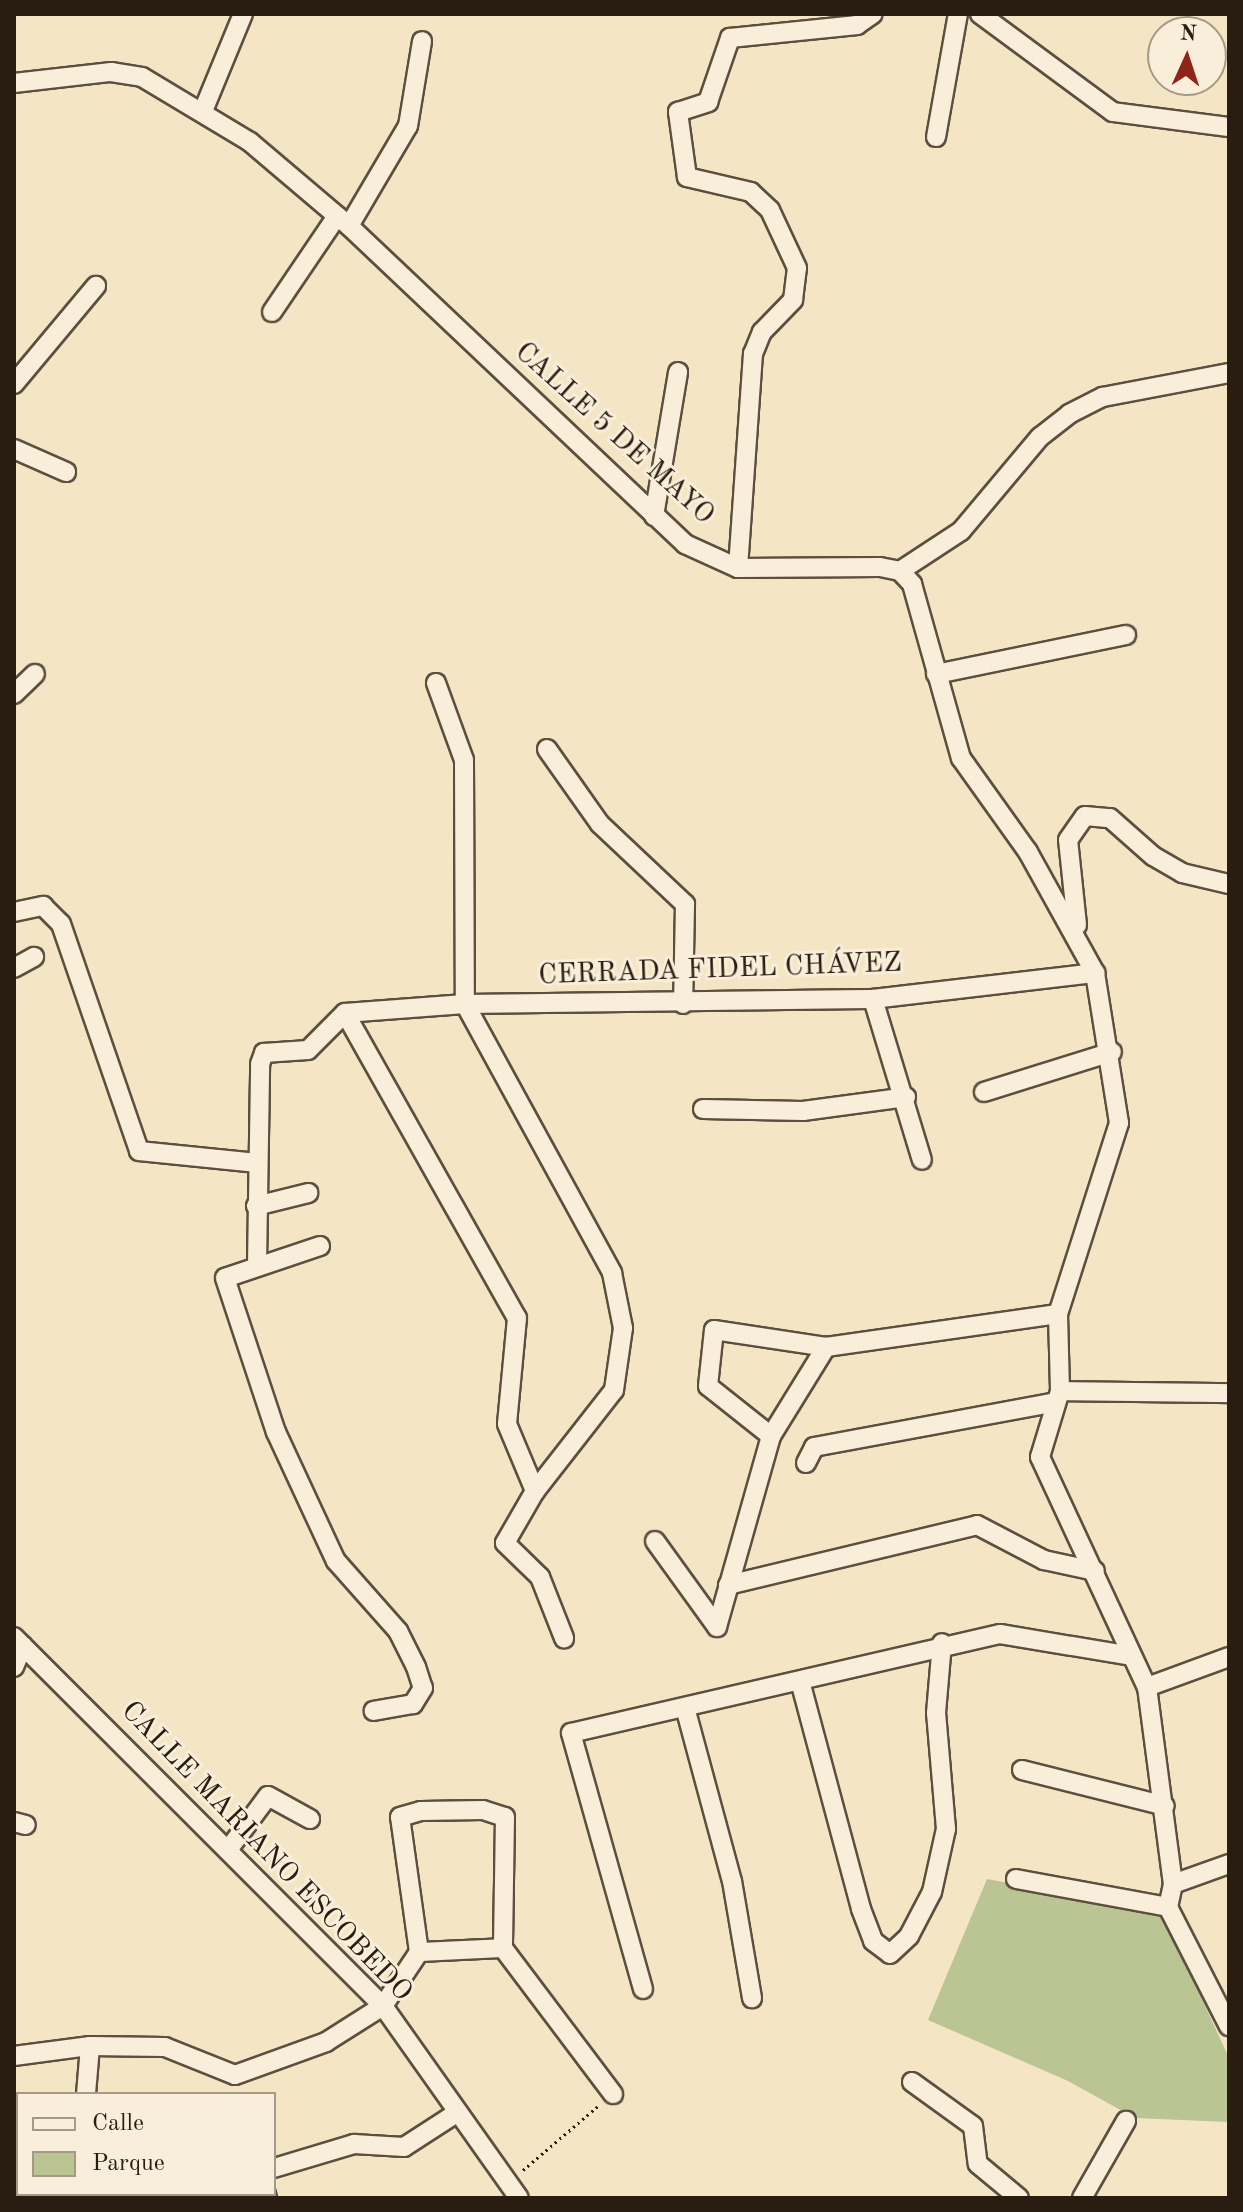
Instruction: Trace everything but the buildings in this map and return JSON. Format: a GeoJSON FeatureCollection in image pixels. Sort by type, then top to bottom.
{"type":"FeatureCollection","features":[{"type":"Feature","properties":{"kind":"street"},"geometry":{"type":"LineString","coordinates":[[203,111],[243,14]]}},
{"type":"Feature","properties":{"kind":"street"},"geometry":{"type":"LineString","coordinates":[[738,568],[753,354],[762,332],[793,300],[797,268],[770,210],[751,192],[687,177],[678,112],[708,102],[730,38],[857,25],[873,14]]}},
{"type":"Feature","properties":{"kind":"street"},"geometry":{"type":"LineString","coordinates":[[936,137],[958,14]]}},
{"type":"Feature","properties":{"kind":"street"},"geometry":{"type":"LineString","coordinates":[[980,14],[1113,112],[1229,127]]}},
{"type":"Feature","properties":{"kind":"street"},"geometry":{"type":"LineString","coordinates":[[272,312],[343,221],[408,126],[422,41]]}},
{"type":"Feature","properties":{"kind":"street","name":"CALLE 5 DE MAYO"},"geometry":{"type":"LineString","coordinates":[[14,83],[111,72],[142,77],[203,111],[343,221],[685,544],[738,568],[900,571]]}},
{"type":"Feature","properties":{"kind":"street"},"geometry":{"type":"LineString","coordinates":[[14,384],[96,286]]}},
{"type":"Feature","properties":{"kind":"street"},"geometry":{"type":"LineString","coordinates":[[654,516],[678,372]]}},
{"type":"Feature","properties":{"kind":"street"},"geometry":{"type":"LineString","coordinates":[[1229,373],[1103,397],[1069,414],[1040,437],[961,531],[900,571],[912,584],[961,758],[1078,933],[1095,973],[1112,1052],[1119,1123],[1058,1314],[1058,1397],[1040,1457],[1147,1687],[1173,1884],[1168,1907],[1229,2026]]}},
{"type":"Feature","properties":{"kind":"street"},"geometry":{"type":"LineString","coordinates":[[14,449],[66,472]]}},
{"type":"Feature","properties":{"kind":"street"},"geometry":{"type":"LineString","coordinates":[[936,674],[1126,635]]}},
{"type":"Feature","properties":{"kind":"street"},"geometry":{"type":"LineString","coordinates":[[14,694],[35,674]]}},
{"type":"Feature","properties":{"kind":"street"},"geometry":{"type":"LineString","coordinates":[[436,683],[464,760],[465,1004],[612,1273],[623,1328],[614,1390],[535,1491],[505,1543],[540,1577],[564,1638]]}},
{"type":"Feature","properties":{"kind":"street"},"geometry":{"type":"LineString","coordinates":[[547,749],[600,824],[685,904],[683,1004]]}},
{"type":"Feature","properties":{"kind":"street"},"geometry":{"type":"LineString","coordinates":[[1078,933],[1068,840],[1085,816],[1110,818],[1153,856],[1182,873],[1229,884]]}},
{"type":"Feature","properties":{"kind":"street"},"geometry":{"type":"LineString","coordinates":[[14,912],[43,906],[61,924],[139,1151],[257,1163]]}},
{"type":"Feature","properties":{"kind":"street"},"geometry":{"type":"LineString","coordinates":[[14,968],[34,957]]}},
{"type":"Feature","properties":{"kind":"street","name":"CERRADA FIDEL CHÁVEZ"},"geometry":{"type":"LineString","coordinates":[[345,1013],[465,1004],[683,1004],[873,999],[1095,973]]}},
{"type":"Feature","properties":{"kind":"street"},"geometry":{"type":"LineString","coordinates":[[873,999],[906,1097],[922,1160]]}},
{"type":"Feature","properties":{"kind":"street"},"geometry":{"type":"LineString","coordinates":[[257,1265],[257,1163],[264,1053],[308,1050],[345,1013],[517,1318],[507,1424],[535,1491]]}},
{"type":"Feature","properties":{"kind":"street"},"geometry":{"type":"LineString","coordinates":[[984,1092],[1112,1052]]}},
{"type":"Feature","properties":{"kind":"street"},"geometry":{"type":"LineString","coordinates":[[703,1109],[803,1111],[906,1097]]}},
{"type":"Feature","properties":{"kind":"street"},"geometry":{"type":"LineString","coordinates":[[256,1206],[308,1193]]}},
{"type":"Feature","properties":{"kind":"street"},"geometry":{"type":"LineString","coordinates":[[320,1246],[225,1278],[276,1432],[336,1561],[398,1631],[423,1688],[413,1704],[374,1711]]}},
{"type":"Feature","properties":{"kind":"street"},"geometry":{"type":"LineString","coordinates":[[771,1436],[708,1386],[714,1330],[826,1347],[1058,1314]]}},
{"type":"Feature","properties":{"kind":"street"},"geometry":{"type":"LineString","coordinates":[[655,1541],[717,1627],[771,1436],[826,1347]]}},
{"type":"Feature","properties":{"kind":"street"},"geometry":{"type":"LineString","coordinates":[[806,1463],[814,1447],[1058,1397],[1229,1393]]}},
{"type":"Feature","properties":{"kind":"street"},"geometry":{"type":"LineString","coordinates":[[728,1585],[977,1525],[1044,1560],[1095,1571]]}},
{"type":"Feature","properties":{"kind":"street"},"geometry":{"type":"LineString","coordinates":[[643,1989],[617,1913],[571,1733],[686,1711],[942,1643],[1000,1634],[1131,1656]]}},
{"type":"Feature","properties":{"kind":"street"},"geometry":{"type":"LineString","coordinates":[[14,1667],[18,1641]]}},
{"type":"Feature","properties":{"kind":"street","name":"CALLE MARIANO ESCOBEDO"},"geometry":{"type":"LineString","coordinates":[[18,1641],[383,2006],[513,2190]]}},
{"type":"Feature","properties":{"kind":"street"},"geometry":{"type":"LineString","coordinates":[[800,1681],[861,1909],[873,1941],[890,1954],[909,1936],[932,1892],[946,1829],[936,1713],[942,1643]]}},
{"type":"Feature","properties":{"kind":"street"},"geometry":{"type":"LineString","coordinates":[[1147,1687],[1229,1657]]}},
{"type":"Feature","properties":{"kind":"street"},"geometry":{"type":"LineString","coordinates":[[686,1711],[732,1881],[752,1998]]}},
{"type":"Feature","properties":{"kind":"street"},"geometry":{"type":"LineString","coordinates":[[1022,1770],[1165,1806]]}},
{"type":"Feature","properties":{"kind":"street"},"geometry":{"type":"LineString","coordinates":[[228,1850],[268,1796],[310,1819]]}},
{"type":"Feature","properties":{"kind":"street"},"geometry":{"type":"LineString","coordinates":[[14,2056],[90,2046],[165,2047],[235,2075],[326,2042],[383,2006],[419,1952],[400,1817],[483,1810],[505,1817],[503,1948],[613,2094]]}},
{"type":"Feature","properties":{"kind":"street"},"geometry":{"type":"LineString","coordinates":[[1173,1884],[1229,1864]]}},
{"type":"Feature","properties":{"kind":"street"},"geometry":{"type":"LineString","coordinates":[[1016,1879],[1168,1907]]}},
{"type":"Feature","properties":{"kind":"street","name":"CALLE MARIANO ESCOBEDO"},"geometry":{"type":"LineString","coordinates":[[419,1952],[503,1948]]}},
{"type":"Feature","properties":{"kind":"street"},"geometry":{"type":"LineString","coordinates":[[86,2092],[90,2046]]}},
{"type":"Feature","properties":{"kind":"street"},"geometry":{"type":"LineString","coordinates":[[912,2082],[973,2126],[978,2164],[1019,2198]]}},
{"type":"Feature","properties":{"kind":"street"},"geometry":{"type":"LineString","coordinates":[[276,2167],[354,2144],[404,2147],[458,2112]]}},
{"type":"Feature","properties":{"kind":"street"},"geometry":{"type":"LineString","coordinates":[[1082,2198],[1126,2121]]}},
{"type":"Feature","properties":{"kind":"path"},"geometry":{"type":"LineString","coordinates":[[513,2190],[613,2094]]}},
{"type":"Feature","properties":{"kind":"green space"},"geometry":{"type":"Polygon","coordinates":[[[987,1879],[1162,1912],[1229,2058],[1229,2122],[1135,2118],[1068,2081],[928,2020],[987,1879]]]}}]}
